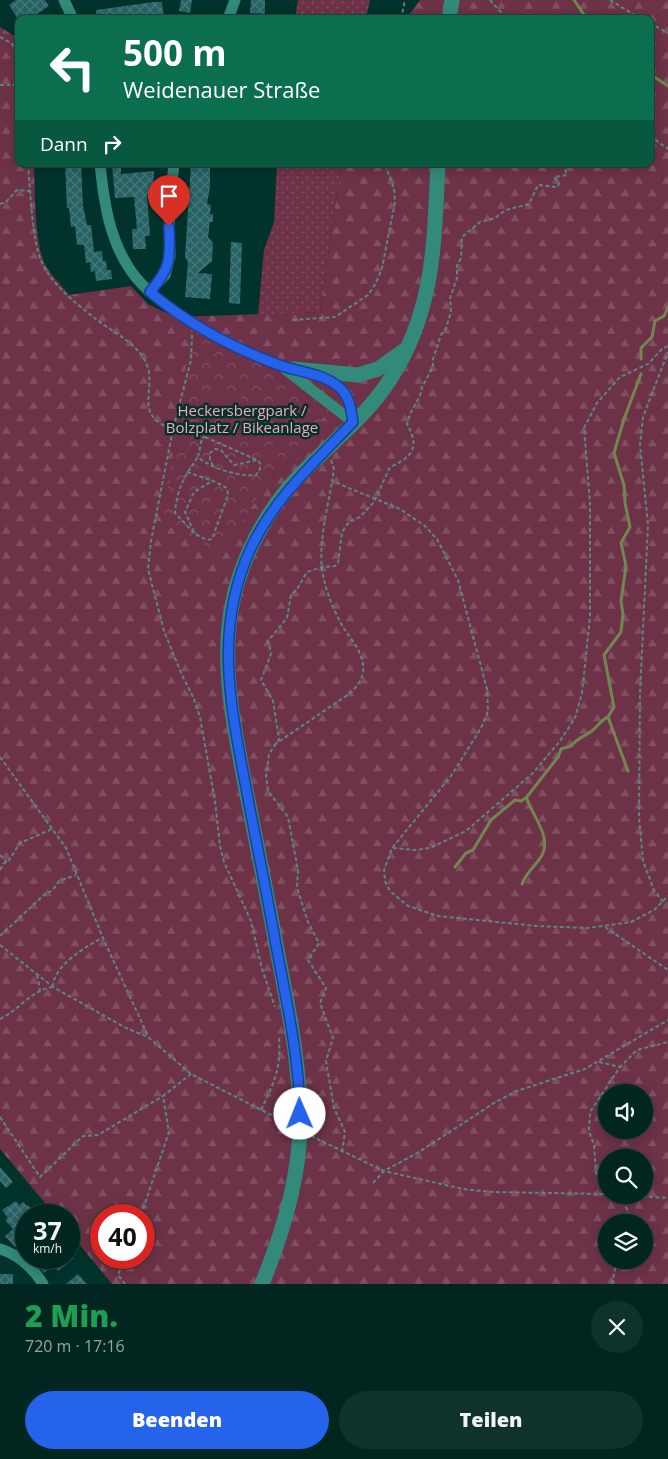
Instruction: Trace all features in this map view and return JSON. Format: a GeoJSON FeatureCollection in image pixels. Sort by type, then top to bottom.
{"type":"FeatureCollection","features":[{"type":"Feature","properties":{"kind":"street"},"geometry":{"type":"LineString","coordinates":[[67,0],[72,15]]}},
{"type":"Feature","properties":{"kind":"street"},"geometry":{"type":"LineString","coordinates":[[229,15],[235,0]]}},
{"type":"Feature","properties":{"kind":"street"},"geometry":{"type":"LineString","coordinates":[[450,15],[452,0]]}},
{"type":"Feature","properties":{"kind":"street"},"geometry":{"type":"LineString","coordinates":[[100,167],[104,204],[114,241],[132,272],[150,292],[171,310],[192,323],[286,367],[314,375],[339,387],[350,404],[353,422]]}},
{"type":"Feature","properties":{"kind":"street"},"geometry":{"type":"LineString","coordinates":[[150,292],[165,274],[170,256],[168,210],[174,167]]}},
{"type":"Feature","properties":{"kind":"street"},"geometry":{"type":"LineString","coordinates":[[262,1284],[286,1216],[294,1182],[300,1130],[299,1081],[289,1012],[233,722],[226,667],[231,608],[250,549],[285,492],[384,389],[407,348],[421,314],[430,281],[438,167]]}},
{"type":"Feature","properties":{"kind":"street"},"geometry":{"type":"LineString","coordinates":[[286,367],[358,375],[378,369],[407,348]]}},
{"type":"Feature","properties":{"kind":"street"},"geometry":{"type":"LineString","coordinates":[[286,367],[353,422]]}},
{"type":"Feature","properties":{"kind":"street"},"geometry":{"type":"LineString","coordinates":[[0,1249],[10,1252],[25,1263],[43,1284]]}},
{"type":"Feature","properties":{"kind":"path"},"geometry":{"type":"LineString","coordinates":[[402,15],[404,0]]}},
{"type":"Feature","properties":{"kind":"path"},"geometry":{"type":"LineString","coordinates":[[490,0],[503,15]]}},
{"type":"Feature","properties":{"kind":"path"},"geometry":{"type":"LineString","coordinates":[[610,0],[634,15]]}},
{"type":"Feature","properties":{"kind":"path"},"geometry":{"type":"LineString","coordinates":[[654,26],[668,33]]}},
{"type":"Feature","properties":{"kind":"path"},"geometry":{"type":"LineString","coordinates":[[0,37],[11,43],[15,48]]}},
{"type":"Feature","properties":{"kind":"path"},"geometry":{"type":"LineString","coordinates":[[0,85],[15,85]]}},
{"type":"Feature","properties":{"kind":"path"},"geometry":{"type":"LineString","coordinates":[[654,139],[668,150]]}},
{"type":"Feature","properties":{"kind":"path"},"geometry":{"type":"LineString","coordinates":[[28,167],[40,256],[51,276],[75,303],[126,340],[145,360],[151,415],[159,424],[173,429]]}},
{"type":"Feature","properties":{"kind":"path"},"geometry":{"type":"LineString","coordinates":[[293,320],[335,317],[368,296],[376,283],[382,268],[395,202],[394,189],[386,167]]}},
{"type":"Feature","properties":{"kind":"path"},"geometry":{"type":"LineString","coordinates":[[342,1152],[345,1132],[334,1108],[326,1068],[326,1061],[333,1038],[320,1003],[326,988],[308,960],[319,943],[308,922],[297,888],[298,870],[288,817],[268,791],[266,776],[269,754],[272,746],[279,738],[279,733],[276,729],[273,701],[261,680],[272,654],[268,641],[287,618],[291,594],[298,589],[303,577],[312,570],[335,566],[338,563],[342,532],[350,522],[364,513],[375,498],[390,467],[405,460],[414,449],[414,436],[407,424],[425,380],[433,367],[433,359],[451,312],[450,298],[457,278],[457,266],[462,258],[462,237],[480,222],[495,218],[506,210],[529,204],[538,185],[558,188],[559,184],[554,177],[567,175],[564,167]]}},
{"type":"Feature","properties":{"kind":"path"},"geometry":{"type":"LineString","coordinates":[[0,204],[6,202],[17,190],[30,191]]}},
{"type":"Feature","properties":{"kind":"path"},"geometry":{"type":"LineString","coordinates":[[192,323],[191,360],[173,429],[150,541],[148,570],[164,631],[190,689],[204,732],[222,854],[251,922],[262,969],[277,1014]]}},
{"type":"Feature","properties":{"kind":"path"},"geometry":{"type":"LineString","coordinates":[[392,848],[414,850],[430,848],[466,831],[533,773],[560,741],[575,718],[582,692],[590,617],[590,503],[584,428],[597,403],[620,377],[648,364],[662,349],[668,346]]}},
{"type":"Feature","properties":{"kind":"path"},"geometry":{"type":"LineString","coordinates":[[662,902],[654,890],[643,861],[638,817],[640,693],[648,525],[640,444],[643,417],[668,352]]}},
{"type":"Feature","properties":{"kind":"path"},"geometry":{"type":"LineString","coordinates":[[187,472],[227,488],[228,495],[212,539],[208,540],[195,534],[175,513],[177,493],[187,472],[198,456],[202,438],[205,437],[260,463],[260,469],[256,475],[249,476],[205,464],[198,456]]}},
{"type":"Feature","properties":{"kind":"path"},"geometry":{"type":"LineString","coordinates":[[272,746],[349,694],[361,679],[363,663],[360,654],[330,601],[322,567],[325,523],[334,469],[328,448]]}},
{"type":"Feature","properties":{"kind":"path"},"geometry":{"type":"LineString","coordinates":[[214,466],[210,460],[210,453],[215,449],[222,450],[234,465],[257,460]]}},
{"type":"Feature","properties":{"kind":"path"},"geometry":{"type":"LineString","coordinates":[[195,534],[186,512],[194,492],[213,481]]}},
{"type":"Feature","properties":{"kind":"path"},"geometry":{"type":"LineString","coordinates":[[332,481],[375,498],[413,517],[437,539],[444,551],[465,602],[489,700],[488,711],[481,728],[451,776],[392,848],[386,861],[385,881],[396,898],[422,911],[458,919],[537,926],[605,927],[631,922],[644,916],[668,896]]}},
{"type":"Feature","properties":{"kind":"path"},"geometry":{"type":"LineString","coordinates":[[0,757],[66,848],[103,938],[148,1037]]}},
{"type":"Feature","properties":{"kind":"path"},"geometry":{"type":"LineString","coordinates":[[0,870],[8,862],[20,843],[52,829]]}},
{"type":"Feature","properties":{"kind":"path"},"geometry":{"type":"LineString","coordinates":[[0,855],[8,862]]}},
{"type":"Feature","properties":{"kind":"path"},"geometry":{"type":"LineString","coordinates":[[0,936],[46,893],[52,891],[59,881],[76,875]]}},
{"type":"Feature","properties":{"kind":"path"},"geometry":{"type":"LineString","coordinates":[[605,927],[668,970]]}},
{"type":"Feature","properties":{"kind":"path"},"geometry":{"type":"LineString","coordinates":[[53,987],[53,982],[67,962],[82,949],[103,938]]}},
{"type":"Feature","properties":{"kind":"path"},"geometry":{"type":"LineString","coordinates":[[0,945],[53,987],[126,1028],[148,1037],[191,1074],[342,1152],[384,1171],[462,1188],[492,1192],[598,1193]]}},
{"type":"Feature","properties":{"kind":"path"},"geometry":{"type":"LineString","coordinates":[[36,973],[40,990]]}},
{"type":"Feature","properties":{"kind":"path"},"geometry":{"type":"LineString","coordinates":[[0,1019],[17,1010],[40,990],[53,987]]}},
{"type":"Feature","properties":{"kind":"path"},"geometry":{"type":"LineString","coordinates":[[373,1183],[384,1171],[419,1152],[494,1103],[518,1092],[585,1069],[668,1020]]}},
{"type":"Feature","properties":{"kind":"path"},"geometry":{"type":"LineString","coordinates":[[261,1110],[276,1077],[280,1062],[279,1030]]}},
{"type":"Feature","properties":{"kind":"path"},"geometry":{"type":"LineString","coordinates":[[598,1177],[594,1145],[589,1131],[590,1112],[620,1068],[636,1050],[668,1042]]}},
{"type":"Feature","properties":{"kind":"path"},"geometry":{"type":"LineString","coordinates":[[599,1062],[620,1068]]}},
{"type":"Feature","properties":{"kind":"path"},"geometry":{"type":"LineString","coordinates":[[0,1117],[40,1176],[83,1136],[98,1135],[163,1096],[191,1074]]}},
{"type":"Feature","properties":{"kind":"path"},"geometry":{"type":"LineString","coordinates":[[145,1204],[169,1132],[163,1096]]}},
{"type":"Feature","properties":{"kind":"path"},"geometry":{"type":"LineString","coordinates":[[653,1197],[668,1198]]}},
{"type":"Feature","properties":{"kind":"path"},"geometry":{"type":"LineString","coordinates":[[120,1269],[118,1275],[125,1284]]}},
{"type":"Feature","properties":{"kind":"path"},"geometry":{"type":"LineString","coordinates":[[612,1284],[615,1269]]}},
{"type":"Feature","properties":{"kind":"green space"},"geometry":{"type":"Polygon","coordinates":[[[298,0],[370,0],[367,15],[296,15],[298,0]]]}},
{"type":"Feature","properties":{"kind":"green space"},"geometry":{"type":"Polygon","coordinates":[[[420,0],[668,0],[668,1284],[112,1284],[100,1269],[155,1269],[155,1204],[90,1204],[90,1257],[80,1245],[80,1204],[46,1204],[0,1149],[0,27],[15,36],[15,167],[34,167],[37,232],[47,268],[69,295],[131,286],[148,304],[175,317],[320,312],[341,167],[654,167],[654,15],[409,15],[420,0]],[[300,451],[163,522],[273,476],[300,451]]]}},
{"type":"Feature","properties":{"kind":"green space"},"geometry":{"type":"Polygon","coordinates":[[[277,167],[341,167],[320,312],[258,315],[264,250],[274,222],[277,167]]]}},
{"type":"Feature","properties":{"kind":"green space","name":"Heckersbergpark / Bolzplatz / Bikeanlage"},"geometry":{"type":"Polygon","coordinates":[[[192,323],[263,358],[332,406],[300,451],[273,476],[220,553],[163,523],[192,323]]]}},
{"type":"Feature","properties":{"kind":"green space"},"geometry":{"type":"Polygon","coordinates":[[[217,387],[265,410],[254,432],[206,409],[217,387]]]}},
{"type":"Feature","properties":{"kind":"building"},"geometry":{"type":"Polygon","coordinates":[[[16,0],[45,0],[49,6],[35,15],[15,15],[9,5],[16,0]]]}},
{"type":"Feature","properties":{"kind":"building"},"geometry":{"type":"Polygon","coordinates":[[[181,0],[192,0],[190,13],[179,11],[181,0]]]}},
{"type":"Feature","properties":{"kind":"building"},"geometry":{"type":"Polygon","coordinates":[[[251,0],[265,0],[265,14],[250,13],[251,0]]]}},
{"type":"Feature","properties":{"kind":"building"},"geometry":{"type":"Polygon","coordinates":[[[162,2],[164,15],[97,15],[96,10],[162,2]]]}},
{"type":"Feature","properties":{"kind":"building"},"geometry":{"type":"Polygon","coordinates":[[[65,167],[81,167],[83,206],[87,225],[91,225],[94,252],[102,251],[103,261],[106,261],[107,270],[111,270],[112,279],[96,281],[95,271],[91,272],[90,262],[86,263],[84,245],[77,245],[75,226],[71,227],[69,208],[67,208],[65,167]]]}},
{"type":"Feature","properties":{"kind":"building"},"geometry":{"type":"Polygon","coordinates":[[[112,167],[121,167],[121,174],[154,171],[153,194],[147,195],[150,236],[145,236],[146,249],[133,249],[132,229],[137,229],[134,197],[115,198],[112,167]]]}},
{"type":"Feature","properties":{"kind":"building"},"geometry":{"type":"Polygon","coordinates":[[[191,167],[210,167],[210,187],[207,204],[211,205],[210,214],[213,214],[213,222],[210,222],[208,237],[213,243],[212,261],[198,273],[212,274],[210,299],[185,297],[188,262],[185,257],[191,167]]]}},
{"type":"Feature","properties":{"kind":"building"},"geometry":{"type":"Polygon","coordinates":[[[231,242],[242,243],[240,304],[229,303],[231,242]]]}},
{"type":"Feature","properties":{"kind":"building"},"geometry":{"type":"Polygon","coordinates":[[[0,1167],[13,1182],[6,1188],[0,1181],[0,1167]]]}},
{"type":"Feature","properties":{"kind":"building"},"geometry":{"type":"Polygon","coordinates":[[[16,1201],[18,1204],[15,1204],[15,1247],[5,1236],[13,1229],[5,1220],[8,1218],[2,1210],[16,1201]]]}},
{"type":"Feature","properties":{"kind":"building"},"geometry":{"type":"Polygon","coordinates":[[[0,1274],[13,1274],[13,1284],[0,1284],[0,1274]]]}},
{"type":"Feature","properties":{"kind":"building"},"geometry":{"type":"Polygon","coordinates":[[[78,1274],[87,1284],[66,1284],[78,1274]]]}},
{"type":"Feature","properties":{"kind":"waterway"},"geometry":{"type":"LineString","coordinates":[[574,0],[584,15]]}},
{"type":"Feature","properties":{"kind":"waterway"},"geometry":{"type":"LineString","coordinates":[[654,77],[668,86]]}},
{"type":"Feature","properties":{"kind":"waterway"},"geometry":{"type":"LineString","coordinates":[[641,359],[641,348],[652,337],[655,321],[664,316],[668,307]]}},
{"type":"Feature","properties":{"kind":"waterway"},"geometry":{"type":"LineString","coordinates":[[628,771],[608,717],[614,707],[604,655],[621,632],[623,614],[621,601],[626,566],[621,543],[630,527],[625,503],[624,485],[614,453],[624,419],[641,374]]}},
{"type":"Feature","properties":{"kind":"waterway"},"geometry":{"type":"LineString","coordinates":[[455,867],[466,853],[473,850],[491,820],[515,800],[521,801],[526,798],[558,757],[561,749],[571,746],[608,717]]}},
{"type":"Feature","properties":{"kind":"waterway"},"geometry":{"type":"LineString","coordinates":[[522,884],[540,859],[545,841],[527,799]]}},
{"type":"Feature","properties":{"kind":"route"},"geometry":{"type":"LineString","coordinates":[[169,226],[170,256],[165,274],[150,292],[182,317],[241,348],[280,365],[334,383],[347,397],[353,422],[285,492],[265,521],[250,549],[240,579],[231,608],[228,636],[226,667],[233,722],[289,1012],[299,1081],[300,1114]]}}]}
